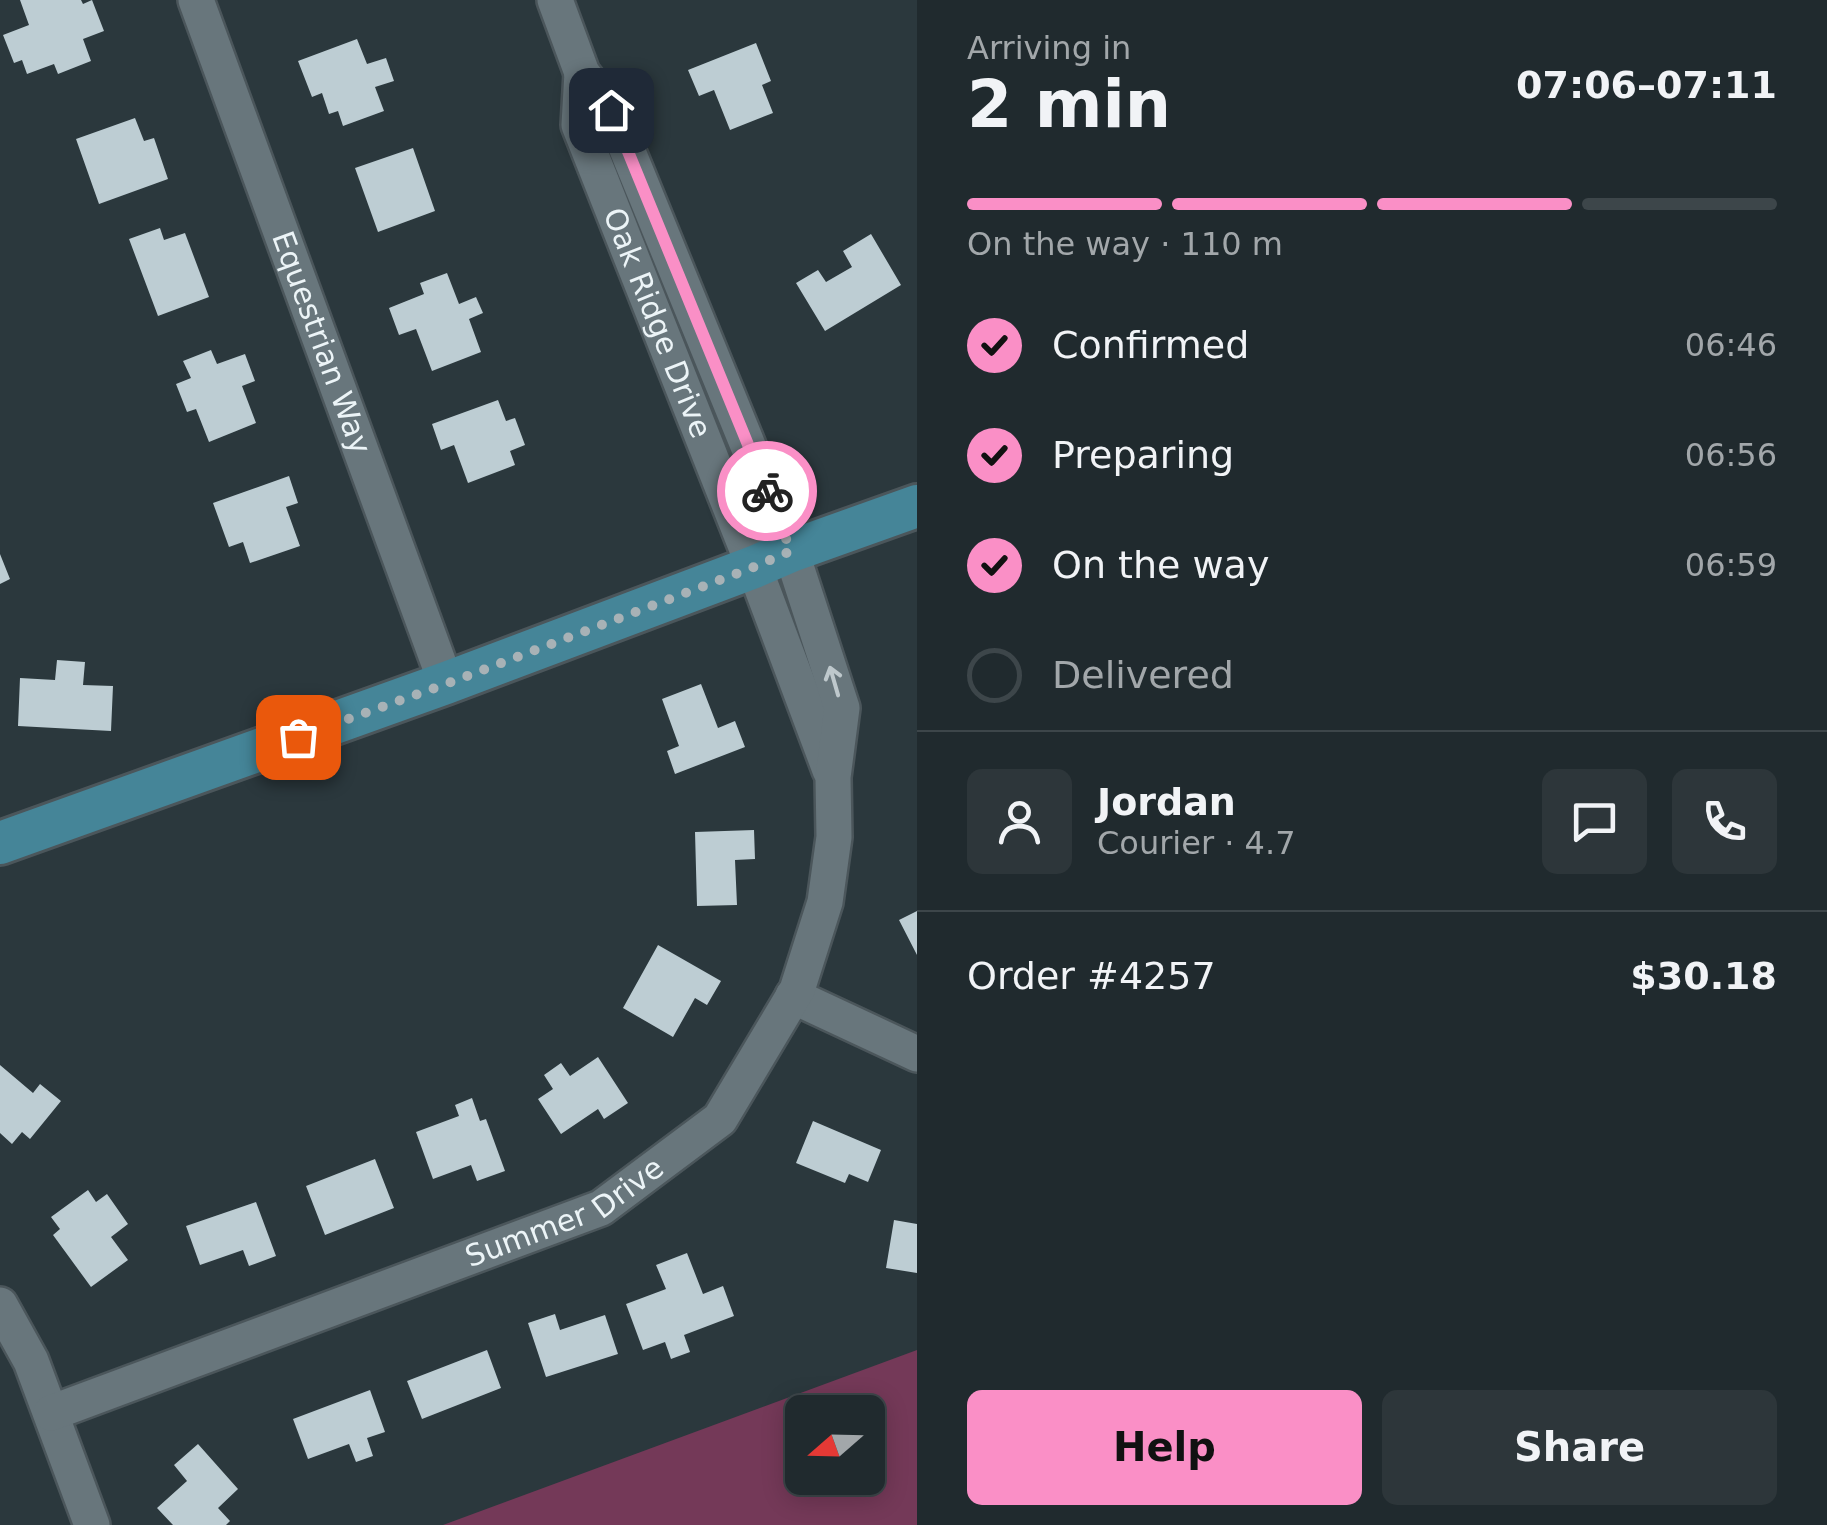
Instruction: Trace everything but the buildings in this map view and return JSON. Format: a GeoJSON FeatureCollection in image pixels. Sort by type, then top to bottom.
{"type":"FeatureCollection","features":[{"type":"Feature","properties":{"kind":"main road"},"geometry":{"type":"LineString","coordinates":[[0,843],[446,684],[917,506]]}},
{"type":"Feature","properties":{"kind":"street","name":"Equestrian Way"},"geometry":{"type":"LineString","coordinates":[[196,0],[446,684]]}},
{"type":"Feature","properties":{"kind":"street","name":"Oak Ridge Drive"},"geometry":{"type":"LineString","coordinates":[[555,0],[582,73],[611,110],[772,559]]}},
{"type":"Feature","properties":{"kind":"street","name":"Summer Drive"},"geometry":{"type":"LineString","coordinates":[[51,1413],[601,1208],[720,1119],[793,996],[825,902],[834,837],[833,777],[842,708],[772,559]]}},
{"type":"Feature","properties":{"kind":"street"},"geometry":{"type":"LineString","coordinates":[[793,996],[917,1054]]}},
{"type":"Feature","properties":{"kind":"street"},"geometry":{"type":"LineString","coordinates":[[0,1305],[31,1360],[92,1525]]}},
{"type":"Feature","properties":{"kind":"shaded area"},"geometry":{"type":"Polygon","coordinates":[[[917,1350],[917,1525],[443,1525],[785,1399],[785,1495],[885,1495],[885,1395],[795,1395],[917,1350]]]}},
{"type":"Feature","properties":{"kind":"way so far"},"geometry":{"type":"LineString","coordinates":[[298,737],[791,551],[767,491]]}},
{"type":"Feature","properties":{"kind":"route"},"geometry":{"type":"LineString","coordinates":[[611,110],[767,491]]}}]}
